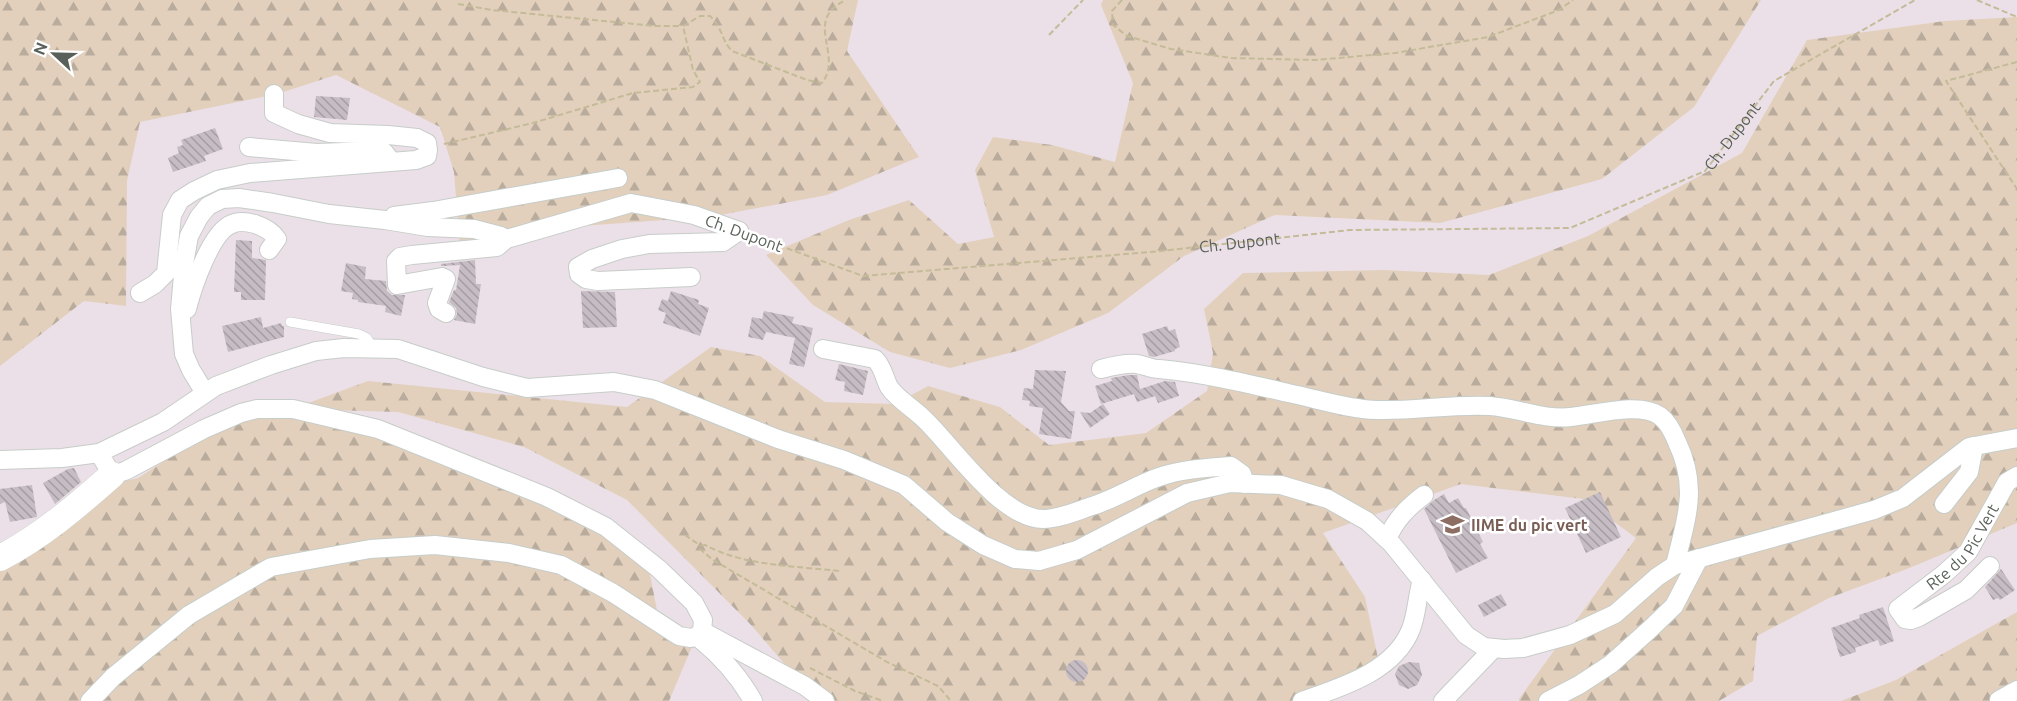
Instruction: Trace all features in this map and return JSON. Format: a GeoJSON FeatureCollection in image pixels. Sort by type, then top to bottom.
{"type":"FeatureCollection","features":[{"type":"Feature","properties":{"kind":"street"},"geometry":{"type":"LineString","coordinates":[[140,293],[155,284],[166,273],[172,215],[180,200],[217,180],[250,173],[416,160],[427,156],[427,143],[417,138],[358,132],[330,132],[298,124],[274,113],[274,94]]}},
{"type":"Feature","properties":{"kind":"street"},"geometry":{"type":"LineString","coordinates":[[249,147],[317,153],[384,152],[392,161]]}},
{"type":"Feature","properties":{"kind":"street"},"geometry":{"type":"LineString","coordinates":[[380,219],[618,178]]}},
{"type":"Feature","properties":{"kind":"street"},"geometry":{"type":"LineString","coordinates":[[183,198],[190,202],[179,239],[183,264]]}},
{"type":"Feature","properties":{"kind":"street"},"geometry":{"type":"LineString","coordinates":[[205,393],[184,354],[180,309],[183,264],[189,237],[199,217],[208,206],[222,199],[239,198],[273,202],[329,214],[428,227],[474,229],[501,236],[503,240]]}},
{"type":"Feature","properties":{"kind":"street","name":"Ch. Dupont"},"geometry":{"type":"LineString","coordinates":[[446,313],[437,303],[446,279],[442,277],[396,285],[396,261],[400,257],[498,247],[503,240],[631,203],[694,215],[739,231]]}},
{"type":"Feature","properties":{"kind":"street"},"geometry":{"type":"LineString","coordinates":[[182,333],[189,301],[201,268],[224,228],[241,223],[252,223],[265,228],[274,233],[277,239],[269,250]]}},
{"type":"Feature","properties":{"kind":"street"},"geometry":{"type":"LineString","coordinates":[[691,277],[598,281],[586,279],[579,274],[578,267],[592,259],[622,249],[648,244],[723,242],[739,231]]}},
{"type":"Feature","properties":{"kind":"street"},"geometry":{"type":"LineString","coordinates":[[0,558],[28,543],[74,509],[106,464],[216,386],[271,364],[305,354],[344,348],[398,349],[483,377],[527,388],[614,382],[655,390],[778,440],[844,460],[895,481],[947,522],[983,545],[1015,558],[1039,561],[1077,550],[1187,493],[1230,483],[1281,485],[1328,499],[1367,521],[1387,539],[1466,635],[1484,647],[1494,648],[1522,648],[1579,631],[1615,614],[1657,577],[1675,565],[1874,510],[1903,498],[1954,456],[1974,446],[2017,438]]}},
{"type":"Feature","properties":{"kind":"street"},"geometry":{"type":"LineString","coordinates":[[823,349],[875,359],[881,365],[889,386],[894,392],[923,418],[1003,502],[1024,515],[1043,519],[1064,515],[1100,504],[1160,477],[1186,470],[1232,466],[1242,474],[1245,484]]}},
{"type":"Feature","properties":{"kind":"street"},"geometry":{"type":"LineString","coordinates":[[1101,369],[1138,364],[1154,369],[1197,373],[1338,405],[1377,410],[1457,405],[1494,406],[1528,414],[1568,418],[1641,409],[1659,415],[1671,429],[1681,449],[1688,472],[1689,506],[1675,565]]}},
{"type":"Feature","properties":{"kind":"street"},"geometry":{"type":"LineString","coordinates":[[0,460],[62,458],[106,464],[125,471],[204,429],[241,413],[257,410],[293,409],[378,429],[547,497],[606,527],[659,569],[694,603],[702,620],[699,634]]}},
{"type":"Feature","properties":{"kind":"street"},"geometry":{"type":"LineString","coordinates":[[1944,504],[1969,472],[1974,446]]}},
{"type":"Feature","properties":{"kind":"street","name":"Rte du Pic Vert"},"geometry":{"type":"LineString","coordinates":[[1990,566],[1966,590],[1919,617],[1911,620],[1905,619],[1898,609],[1944,574],[1968,552],[2007,482],[2017,476]]}},
{"type":"Feature","properties":{"kind":"street"},"geometry":{"type":"LineString","coordinates":[[1387,539],[1405,510],[1424,495]]}},
{"type":"Feature","properties":{"kind":"street"},"geometry":{"type":"LineString","coordinates":[[90,701],[113,677],[189,615],[271,567],[370,549],[435,545],[509,553],[561,565],[613,592],[679,636],[690,638],[699,634]]}},
{"type":"Feature","properties":{"kind":"street"},"geometry":{"type":"LineString","coordinates":[[1548,701],[1579,685],[1611,664],[1649,630],[1674,606],[1699,558]]}},
{"type":"Feature","properties":{"kind":"street"},"geometry":{"type":"LineString","coordinates":[[1410,631],[1422,580]]}},
{"type":"Feature","properties":{"kind":"street"},"geometry":{"type":"LineString","coordinates":[[1331,701],[1347,693],[1386,663],[1437,600]]}},
{"type":"Feature","properties":{"kind":"street"},"geometry":{"type":"LineString","coordinates":[[699,634],[744,685],[753,701]]}},
{"type":"Feature","properties":{"kind":"street"},"geometry":{"type":"LineString","coordinates":[[699,634],[805,686],[825,701]]}},
{"type":"Feature","properties":{"kind":"street"},"geometry":{"type":"LineString","coordinates":[[1443,701],[1494,648]]}},
{"type":"Feature","properties":{"kind":"street"},"geometry":{"type":"LineString","coordinates":[[1302,701],[1364,676],[1386,663]]}},
{"type":"Feature","properties":{"kind":"street"},"geometry":{"type":"LineString","coordinates":[[1999,700],[2017,690]]}},
{"type":"Feature","properties":{"kind":"lane"},"geometry":{"type":"LineString","coordinates":[[290,322],[359,334],[367,338],[373,348]]}},
{"type":"Feature","properties":{"kind":"path"},"geometry":{"type":"LineString","coordinates":[[458,4],[492,10],[655,26],[683,26],[700,16],[710,16],[718,23],[732,51],[807,80],[822,83],[828,75],[830,54],[824,37],[824,23],[831,10],[846,0]]}},
{"type":"Feature","properties":{"kind":"path"},"geometry":{"type":"LineString","coordinates":[[1049,35],[1083,0]]}},
{"type":"Feature","properties":{"kind":"path"},"geometry":{"type":"LineString","coordinates":[[1122,0],[1112,11],[1113,25],[1127,36],[1171,49],[1232,58],[1315,60],[1395,53],[1488,37],[1559,10],[1573,0]]}},
{"type":"Feature","properties":{"kind":"path","name":"Ch. Dupont"},"geometry":{"type":"LineString","coordinates":[[739,231],[863,276],[1161,251],[1350,230],[1570,228],[1705,171],[1774,81],[1915,0]]}},
{"type":"Feature","properties":{"kind":"path"},"geometry":{"type":"LineString","coordinates":[[1977,0],[2017,16]]}},
{"type":"Feature","properties":{"kind":"path"},"geometry":{"type":"LineString","coordinates":[[428,148],[533,123],[633,93],[693,87],[700,82],[693,70],[683,26]]}},
{"type":"Feature","properties":{"kind":"path"},"geometry":{"type":"LineString","coordinates":[[2017,62],[1946,81],[2017,189]]}},
{"type":"Feature","properties":{"kind":"path"},"geometry":{"type":"LineString","coordinates":[[685,535],[701,546],[702,550],[713,560],[887,662],[938,686],[951,701]]}},
{"type":"Feature","properties":{"kind":"path"},"geometry":{"type":"LineString","coordinates":[[701,546],[705,545],[719,553],[749,560],[839,572]]}},
{"type":"Feature","properties":{"kind":"green space"},"geometry":{"type":"Polygon","coordinates":[[[0,0],[858,0],[847,51],[919,157],[827,195],[694,220],[554,228],[460,247],[454,172],[440,127],[336,75],[277,94],[140,122],[127,181],[126,306],[84,301],[0,366],[0,0]]]}},
{"type":"Feature","properties":{"kind":"green space"},"geometry":{"type":"Polygon","coordinates":[[[1103,0],[1761,0],[1694,107],[1602,179],[1440,223],[1275,215],[1184,256],[1108,313],[1021,350],[950,368],[890,352],[813,305],[766,255],[849,220],[909,200],[958,244],[994,237],[975,170],[993,137],[1052,145],[1115,162],[1133,83],[1101,5],[1103,0]]]}},
{"type":"Feature","properties":{"kind":"green space"},"geometry":{"type":"Polygon","coordinates":[[[2017,17],[2017,523],[1907,569],[1829,598],[1757,636],[1753,681],[1719,701],[1519,701],[1636,538],[1583,499],[1461,484],[1323,533],[1365,597],[1379,663],[1301,701],[825,701],[788,668],[751,625],[627,500],[524,447],[398,412],[292,409],[368,381],[627,407],[711,347],[760,356],[825,402],[895,404],[928,386],[1000,407],[1049,445],[1146,433],[1207,391],[1213,353],[1204,309],[1243,273],[1383,270],[1489,275],[1588,236],[1742,153],[1807,40],[1945,21],[2017,17]]]}},
{"type":"Feature","properties":{"kind":"green space"},"geometry":{"type":"Polygon","coordinates":[[[276,407],[377,431],[468,468],[646,553],[659,621],[687,635],[708,609],[669,701],[0,701],[0,559],[122,482],[138,478],[217,427],[276,407]]]}},
{"type":"Feature","properties":{"kind":"green space"},"geometry":{"type":"Polygon","coordinates":[[[2017,612],[2017,694],[2003,701],[1841,701],[1896,680],[2017,612]]]}},
{"type":"Feature","properties":{"kind":"building"},"geometry":{"type":"Polygon","coordinates":[[[316,96],[350,98],[347,120],[314,117],[316,96]]]}},
{"type":"Feature","properties":{"kind":"building"},"geometry":{"type":"Polygon","coordinates":[[[215,128],[223,149],[204,156],[206,161],[173,172],[168,158],[179,153],[177,147],[183,145],[181,140],[215,128]]]}},
{"type":"Feature","properties":{"kind":"building"},"geometry":{"type":"Polygon","coordinates":[[[236,240],[252,241],[252,258],[266,260],[265,300],[241,300],[241,292],[234,292],[236,240]]]}},
{"type":"Feature","properties":{"kind":"building"},"geometry":{"type":"Polygon","coordinates":[[[475,260],[476,284],[481,284],[475,324],[454,320],[457,314],[456,308],[449,302],[456,290],[460,265],[441,266],[441,264],[475,260]]]}},
{"type":"Feature","properties":{"kind":"building"},"geometry":{"type":"Polygon","coordinates":[[[346,263],[366,267],[365,279],[386,281],[387,291],[392,295],[405,295],[401,316],[385,312],[386,306],[358,302],[352,299],[353,293],[341,291],[346,263]]]}},
{"type":"Feature","properties":{"kind":"building"},"geometry":{"type":"Polygon","coordinates":[[[581,291],[615,292],[617,327],[583,328],[581,291]]]}},
{"type":"Feature","properties":{"kind":"building"},"geometry":{"type":"Polygon","coordinates":[[[671,291],[699,300],[698,304],[709,308],[700,336],[663,323],[666,313],[658,310],[662,299],[668,301],[671,291]]]}},
{"type":"Feature","properties":{"kind":"building"},"geometry":{"type":"Polygon","coordinates":[[[764,311],[794,317],[792,323],[813,328],[804,367],[789,364],[795,338],[766,332],[763,340],[748,337],[752,317],[762,319],[764,311]]]}},
{"type":"Feature","properties":{"kind":"building"},"geometry":{"type":"Polygon","coordinates":[[[261,317],[263,328],[281,323],[284,326],[284,337],[228,352],[222,326],[261,317]]]}},
{"type":"Feature","properties":{"kind":"building"},"geometry":{"type":"Polygon","coordinates":[[[1167,326],[1169,331],[1175,329],[1180,347],[1175,351],[1154,357],[1149,356],[1142,334],[1167,326]]]}},
{"type":"Feature","properties":{"kind":"building"},"geometry":{"type":"Polygon","coordinates":[[[839,364],[868,371],[863,395],[844,391],[845,382],[835,380],[839,364]]]}},
{"type":"Feature","properties":{"kind":"building"},"geometry":{"type":"Polygon","coordinates":[[[1035,370],[1066,371],[1061,402],[1069,411],[1075,411],[1071,439],[1039,434],[1043,408],[1029,406],[1030,401],[1022,400],[1024,388],[1033,389],[1035,370]]]}},
{"type":"Feature","properties":{"kind":"building"},"geometry":{"type":"Polygon","coordinates":[[[1137,375],[1140,389],[1165,381],[1175,382],[1179,396],[1158,403],[1155,396],[1137,402],[1134,394],[1101,404],[1095,386],[1112,381],[1111,378],[1137,375]]]}},
{"type":"Feature","properties":{"kind":"building"},"geometry":{"type":"Polygon","coordinates":[[[1103,404],[1110,414],[1090,428],[1080,412],[1090,413],[1103,404]]]}},
{"type":"Feature","properties":{"kind":"building"},"geometry":{"type":"Polygon","coordinates":[[[74,468],[81,482],[55,504],[43,483],[74,468]]]}},
{"type":"Feature","properties":{"kind":"building"},"geometry":{"type":"Polygon","coordinates":[[[32,485],[37,517],[10,522],[5,502],[0,504],[0,489],[32,485]]]}},
{"type":"Feature","properties":{"kind":"building","name":"IIME du pic vert"},"geometry":{"type":"Polygon","coordinates":[[[1600,492],[1621,537],[1586,553],[1565,508],[1600,492]]]}},
{"type":"Feature","properties":{"kind":"building","name":"IIME du pic vert"},"geometry":{"type":"Polygon","coordinates":[[[1444,494],[1449,503],[1458,498],[1466,508],[1483,542],[1480,544],[1488,558],[1456,573],[1424,509],[1444,494]]]}},
{"type":"Feature","properties":{"kind":"building"},"geometry":{"type":"Polygon","coordinates":[[[2001,569],[2015,590],[2000,600],[1998,598],[1993,600],[1985,587],[2001,569]]]}},
{"type":"Feature","properties":{"kind":"building"},"geometry":{"type":"Polygon","coordinates":[[[1501,594],[1507,605],[1484,617],[1478,605],[1501,594]]]}},
{"type":"Feature","properties":{"kind":"building"},"geometry":{"type":"Polygon","coordinates":[[[1883,607],[1894,641],[1880,646],[1878,640],[1855,648],[1856,652],[1840,657],[1831,628],[1883,607]]]}},
{"type":"Feature","properties":{"kind":"building"},"geometry":{"type":"Polygon","coordinates":[[[1077,660],[1085,663],[1088,671],[1085,679],[1077,682],[1069,679],[1066,671],[1069,663],[1077,660]]]}},
{"type":"Feature","properties":{"kind":"building"},"geometry":{"type":"Polygon","coordinates":[[[1409,662],[1419,663],[1422,675],[1417,685],[1408,689],[1399,685],[1395,674],[1399,666],[1409,662]]]}},
{"type":"Feature","properties":{"kind":"place","name":"IIME du pic vert"},"geometry":{"type":"Point","coordinates":[1453,525]}}]}
